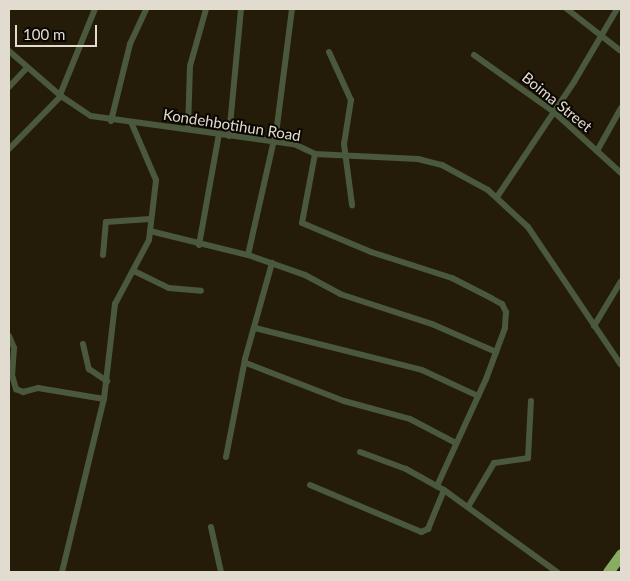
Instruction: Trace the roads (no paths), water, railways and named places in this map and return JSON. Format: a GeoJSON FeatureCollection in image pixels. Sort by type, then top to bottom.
{"type":"FeatureCollection","features":[{"type":"Feature","properties":{"kind":"highway"},"geometry":{"type":"LineString","coordinates":[[608,572],[621,554]]}},
{"type":"Feature","properties":{"kind":"street"},"geometry":{"type":"LineString","coordinates":[[9,149],[60,96],[95,9]]}},
{"type":"Feature","properties":{"kind":"street"},"geometry":{"type":"LineString","coordinates":[[111,121],[130,44],[146,9]]}},
{"type":"Feature","properties":{"kind":"street"},"geometry":{"type":"LineString","coordinates":[[188,129],[190,66],[206,9]]}},
{"type":"Feature","properties":{"kind":"street"},"geometry":{"type":"LineString","coordinates":[[229,136],[242,9]]}},
{"type":"Feature","properties":{"kind":"street"},"geometry":{"type":"LineString","coordinates":[[248,255],[281,100],[292,9]]}},
{"type":"Feature","properties":{"kind":"street"},"geometry":{"type":"LineString","coordinates":[[567,9],[621,51]]}},
{"type":"Feature","properties":{"kind":"street"},"geometry":{"type":"LineString","coordinates":[[497,197],[554,112],[618,9]]}},
{"type":"Feature","properties":{"kind":"street","name":"Kondehbotihun Road"},"geometry":{"type":"LineString","coordinates":[[9,51],[26,69],[84,113],[111,121],[188,129],[294,144],[315,154],[432,161],[497,197],[528,227],[621,365]]}},
{"type":"Feature","properties":{"kind":"street"},"geometry":{"type":"LineString","coordinates":[[329,52],[351,100],[344,157],[352,205]]}},
{"type":"Feature","properties":{"kind":"street","name":"Boima Street"},"geometry":{"type":"LineString","coordinates":[[474,55],[554,112],[621,173]]}},
{"type":"Feature","properties":{"kind":"street"},"geometry":{"type":"LineString","coordinates":[[9,87],[26,69]]}},
{"type":"Feature","properties":{"kind":"street"},"geometry":{"type":"LineString","coordinates":[[597,151],[621,108]]}},
{"type":"Feature","properties":{"kind":"street"},"geometry":{"type":"LineString","coordinates":[[62,572],[104,400],[115,304],[148,247],[156,180],[131,122]]}},
{"type":"Feature","properties":{"kind":"street"},"geometry":{"type":"LineString","coordinates":[[199,245],[219,134]]}},
{"type":"Feature","properties":{"kind":"street"},"geometry":{"type":"LineString","coordinates":[[315,154],[302,223],[371,252],[452,278],[502,304],[507,318],[496,352],[437,486]]}},
{"type":"Feature","properties":{"kind":"street"},"geometry":{"type":"LineString","coordinates":[[103,255],[106,222],[150,219]]}},
{"type":"Feature","properties":{"kind":"street"},"geometry":{"type":"LineString","coordinates":[[150,231],[199,245],[248,255],[272,263],[340,294],[432,324],[496,352]]}},
{"type":"Feature","properties":{"kind":"street"},"geometry":{"type":"LineString","coordinates":[[226,458],[246,363],[272,263]]}},
{"type":"Feature","properties":{"kind":"street"},"geometry":{"type":"LineString","coordinates":[[134,271],[169,288],[201,291]]}},
{"type":"Feature","properties":{"kind":"street"},"geometry":{"type":"LineString","coordinates":[[594,326],[621,281]]}},
{"type":"Feature","properties":{"kind":"street"},"geometry":{"type":"LineString","coordinates":[[255,328],[422,370],[478,396]]}},
{"type":"Feature","properties":{"kind":"street"},"geometry":{"type":"LineString","coordinates":[[9,336],[14,348],[12,375],[16,389],[23,392],[38,388],[104,400]]}},
{"type":"Feature","properties":{"kind":"street"},"geometry":{"type":"LineString","coordinates":[[83,344],[89,369],[107,381]]}},
{"type":"Feature","properties":{"kind":"street"},"geometry":{"type":"LineString","coordinates":[[246,363],[344,401],[410,419],[456,443]]}},
{"type":"Feature","properties":{"kind":"street"},"geometry":{"type":"LineString","coordinates":[[468,507],[494,463],[528,458],[530,401]]}},
{"type":"Feature","properties":{"kind":"street"},"geometry":{"type":"LineString","coordinates":[[360,452],[406,470],[444,490],[558,572]]}},
{"type":"Feature","properties":{"kind":"street"},"geometry":{"type":"LineString","coordinates":[[310,485],[421,532],[428,529],[444,490]]}},
{"type":"Feature","properties":{"kind":"street"},"geometry":{"type":"LineString","coordinates":[[211,528],[221,572]]}}]}
